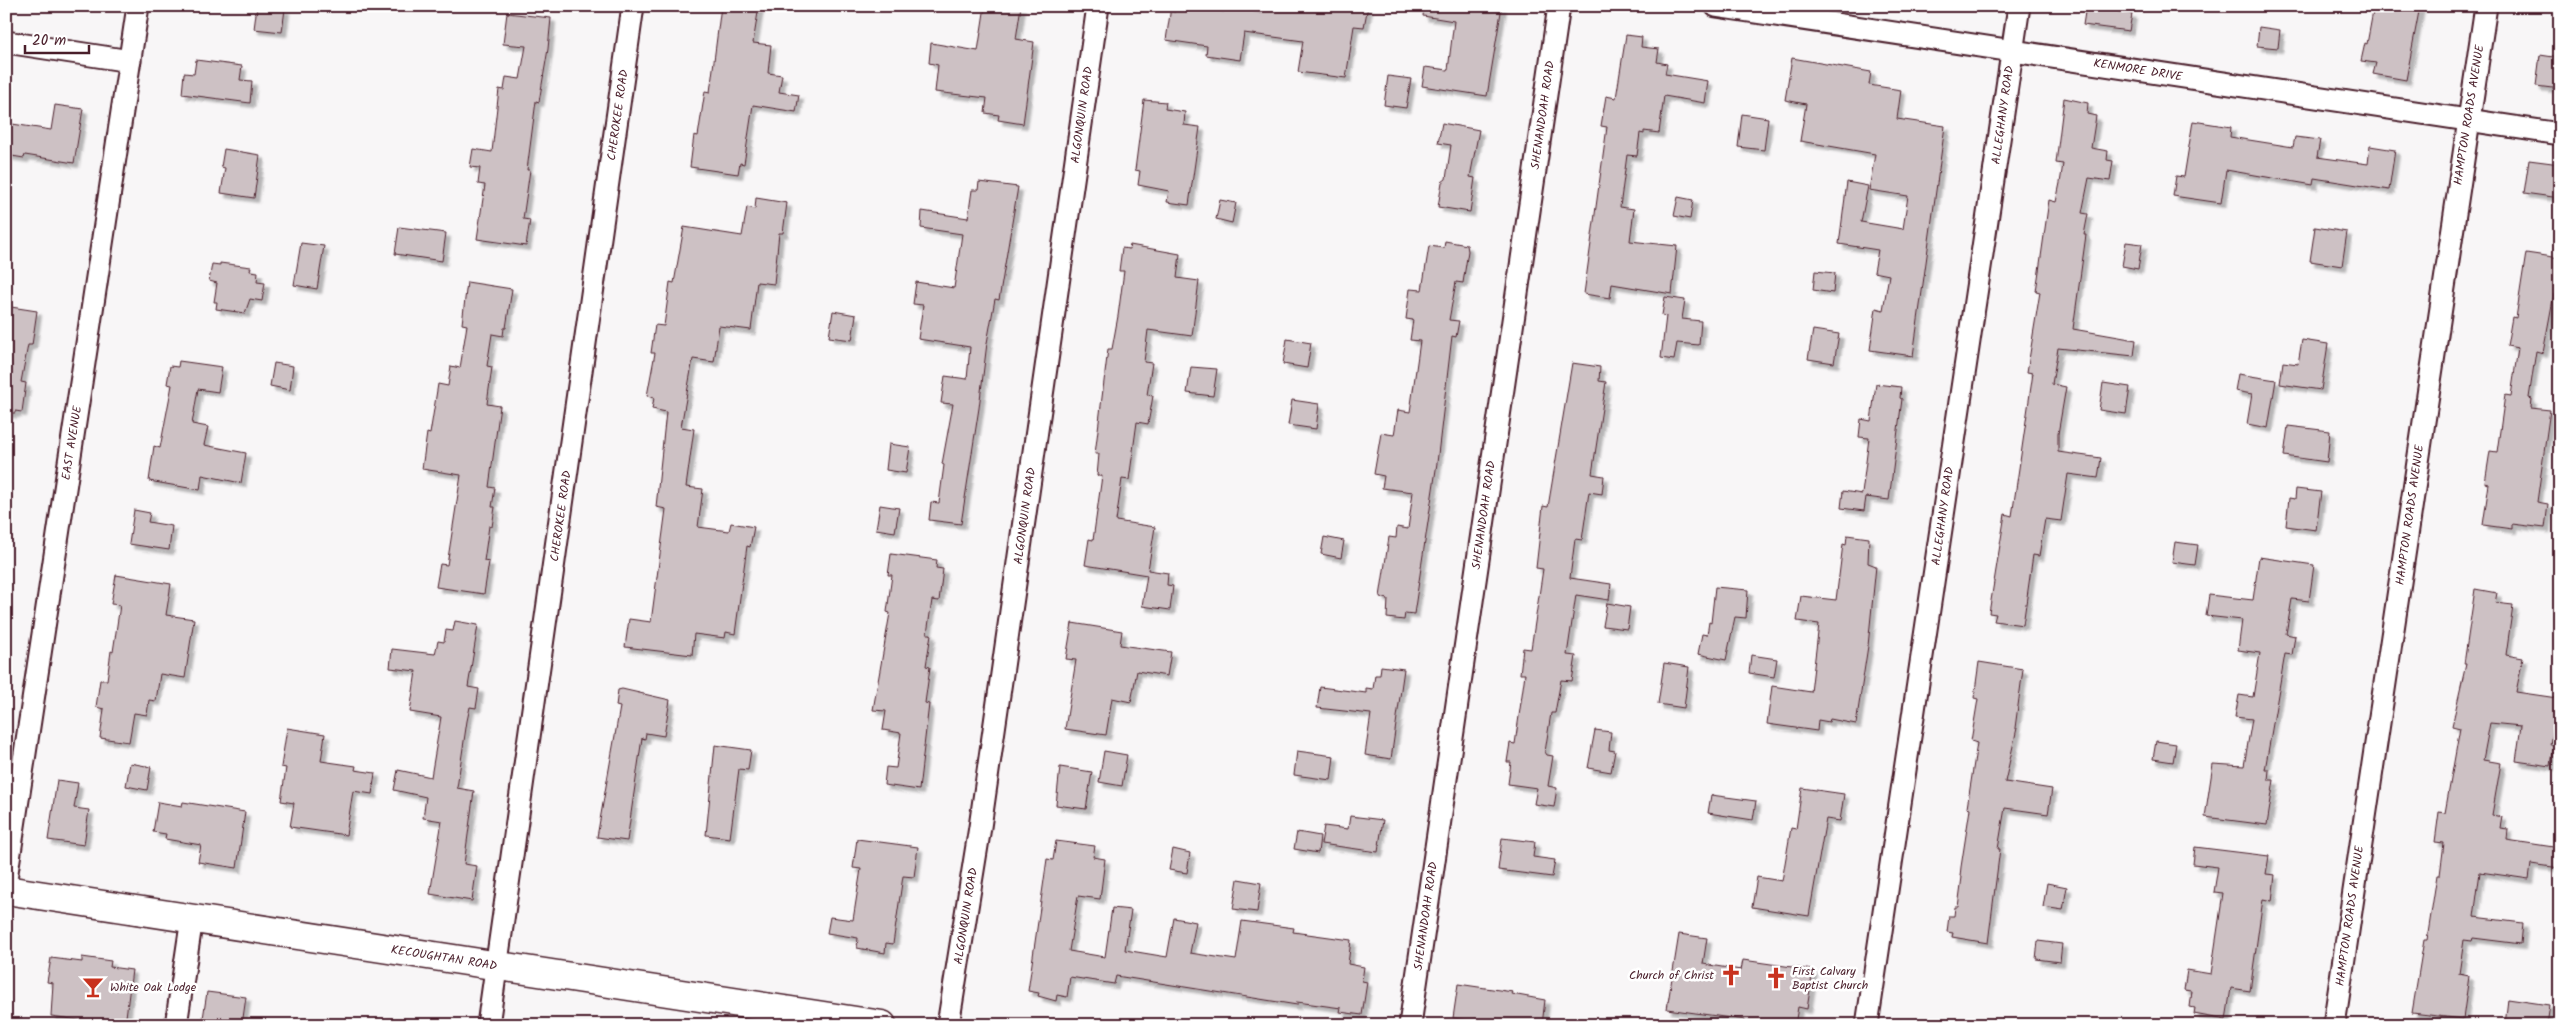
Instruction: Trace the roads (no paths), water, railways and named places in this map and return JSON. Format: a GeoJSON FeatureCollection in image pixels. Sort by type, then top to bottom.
{"type":"FeatureCollection","features":[{"type":"Feature","properties":{"kind":"main road","name":"KECOUGHTAN ROAD"},"geometry":{"type":"LineString","coordinates":[[6,890],[882,1025]]}},
{"type":"Feature","properties":{"kind":"street","name":"EAST AVENUE"},"geometry":{"type":"LineString","coordinates":[[6,879],[138,6]]}},
{"type":"Feature","properties":{"kind":"street","name":"CHEROKEE ROAD"},"geometry":{"type":"LineString","coordinates":[[488,1025],[633,6]]}},
{"type":"Feature","properties":{"kind":"street","name":"ALGONQUIN ROAD"},"geometry":{"type":"LineString","coordinates":[[948,1025],[982,817],[1098,6]]}},
{"type":"Feature","properties":{"kind":"street","name":"SHENANDOAH ROAD"},"geometry":{"type":"LineString","coordinates":[[1410,1025],[1559,6]]}},
{"type":"Feature","properties":{"kind":"street","name":"KENMORE DRIVE"},"geometry":{"type":"LineString","coordinates":[[1716,6],[2560,134]]}},
{"type":"Feature","properties":{"kind":"street","name":"ALLEGHANY ROAD"},"geometry":{"type":"LineString","coordinates":[[1867,1025],[2019,6]]}},
{"type":"Feature","properties":{"kind":"street","name":"HAMPTON ROADS AVENUE"},"geometry":{"type":"LineString","coordinates":[[2334,1025],[2486,6]]}},
{"type":"Feature","properties":{"kind":"street"},"geometry":{"type":"LineString","coordinates":[[6,42],[130,61]]}},
{"type":"Feature","properties":{"kind":"street"},"geometry":{"type":"LineString","coordinates":[[176,1025],[192,918]]}},
{"type":"Feature","properties":{"kind":"place","name":"Church of Christ"},"geometry":{"type":"Point","coordinates":[1731,975]}},
{"type":"Feature","properties":{"kind":"place","name":"First Calvary Baptist Church"},"geometry":{"type":"Point","coordinates":[1776,978]}},
{"type":"Feature","properties":{"kind":"place","name":"White Oak Lodge"},"geometry":{"type":"Point","coordinates":[93,987]}}]}
